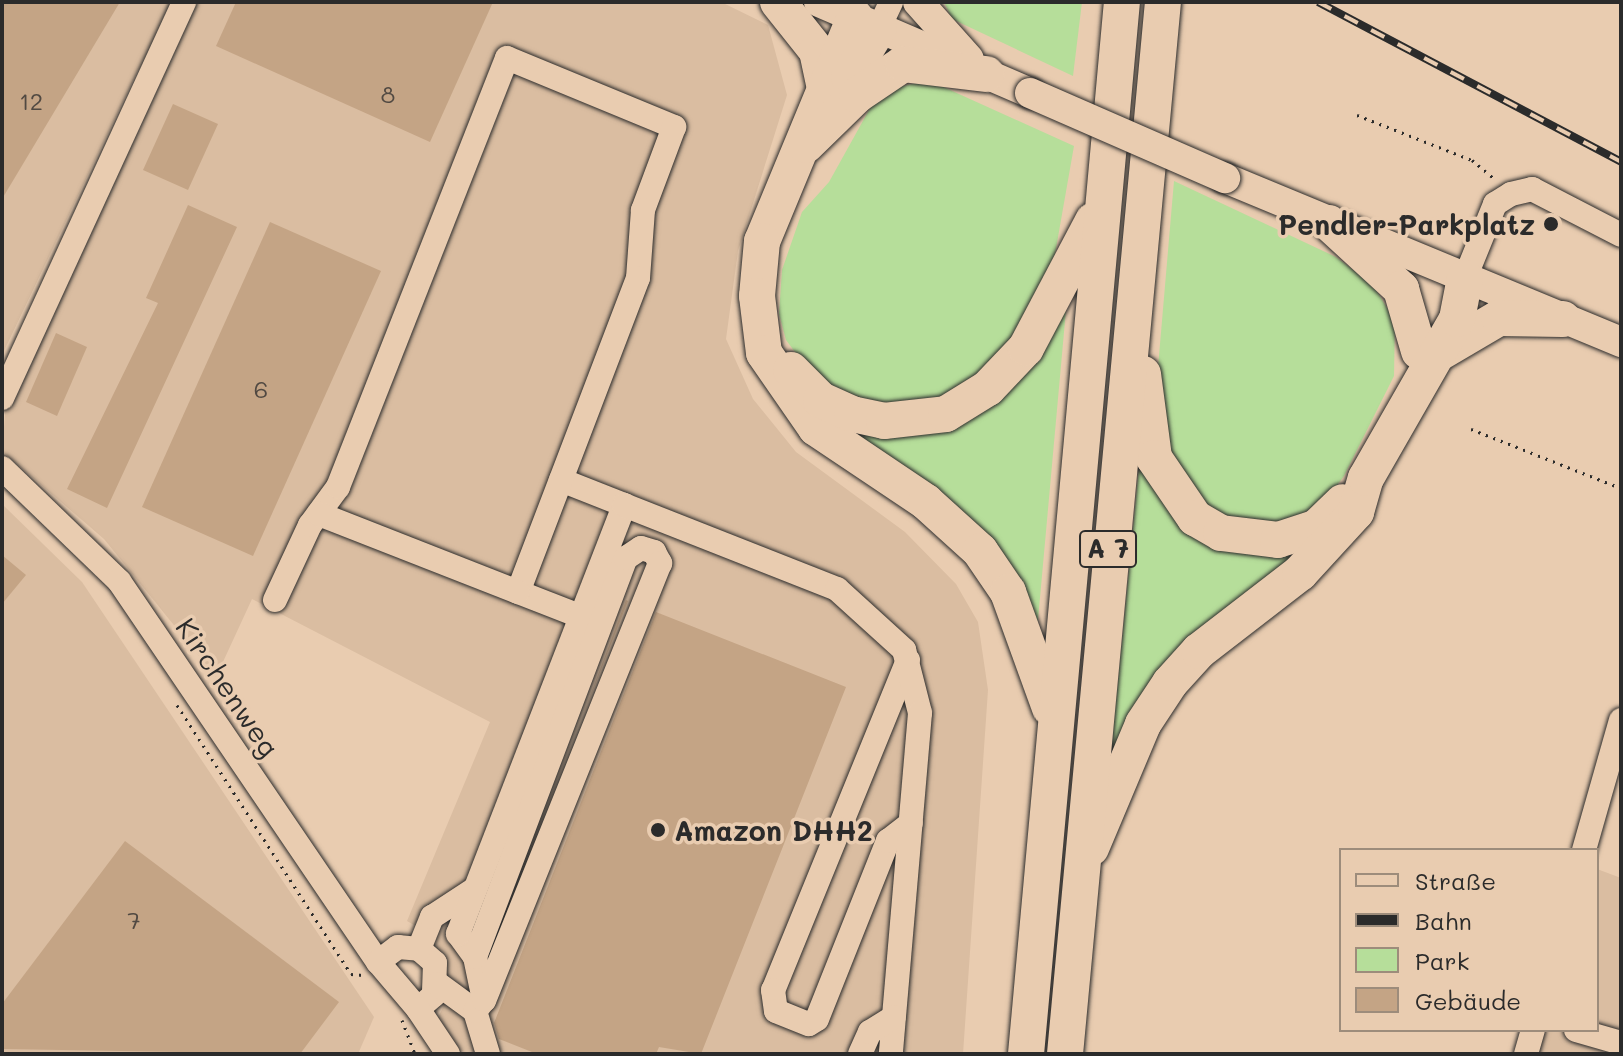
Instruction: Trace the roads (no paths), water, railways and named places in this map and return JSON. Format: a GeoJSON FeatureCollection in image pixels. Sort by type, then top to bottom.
{"type":"FeatureCollection","features":[{"type":"Feature","properties":{"kind":"highway"},"geometry":{"type":"LineString","coordinates":[[778,2],[817,51],[824,83]]}},
{"type":"Feature","properties":{"kind":"highway","name":"A 7"},"geometry":{"type":"LineString","coordinates":[[1026,1054],[1053,717],[1122,2]]}},
{"type":"Feature","properties":{"kind":"highway","name":"A 7"},"geometry":{"type":"LineString","coordinates":[[1065,1054],[1078,879],[1163,2]]}},
{"type":"Feature","properties":{"kind":"highway"},"geometry":{"type":"LineString","coordinates":[[802,148],[824,83],[872,12]]}},
{"type":"Feature","properties":{"kind":"highway"},"geometry":{"type":"LineString","coordinates":[[872,12],[802,148],[762,241],[757,296],[763,324],[764,353],[800,411],[946,518],[994,568],[1053,717]]}},
{"type":"Feature","properties":{"kind":"highway"},"geometry":{"type":"LineString","coordinates":[[802,148],[857,95],[903,64],[986,74]]}},
{"type":"Feature","properties":{"kind":"highway"},"geometry":{"type":"LineString","coordinates":[[763,324],[794,374],[821,400],[884,421],[946,414],[988,388],[1026,348],[1100,206]]}},
{"type":"Feature","properties":{"kind":"highway"},"geometry":{"type":"LineString","coordinates":[[1140,219],[1144,415],[1173,495],[1221,533],[1278,540],[1316,528],[1366,478]]}},
{"type":"Feature","properties":{"kind":"highway"},"geometry":{"type":"LineString","coordinates":[[1329,223],[1401,289],[1428,353]]}},
{"type":"Feature","properties":{"kind":"highway"},"geometry":{"type":"LineString","coordinates":[[1078,879],[1143,724],[1170,683],[1331,543],[1356,512],[1366,478],[1428,353],[1442,302],[1465,278]]}},
{"type":"Feature","properties":{"kind":"highway"},"geometry":{"type":"LineString","coordinates":[[1428,353],[1499,318],[1563,319]]}},
{"type":"Feature","properties":{"kind":"main road"},"geometry":{"type":"LineString","coordinates":[[819,2],[872,12],[986,74],[1329,223],[1621,342]]}},
{"type":"Feature","properties":{"kind":"main road"},"geometry":{"type":"LineString","coordinates":[[918,2],[986,74]]}},
{"type":"Feature","properties":{"kind":"street"},"geometry":{"type":"LineString","coordinates":[[2,398],[184,2]]}},
{"type":"Feature","properties":{"kind":"street"},"geometry":{"type":"LineString","coordinates":[[275,600],[319,514],[338,487],[507,58],[674,127],[643,210],[638,278],[518,592]]}},
{"type":"Feature","properties":{"kind":"street"},"geometry":{"type":"LineString","coordinates":[[1465,278],[1495,204],[1511,194],[1532,189],[1621,235]]}},
{"type":"Feature","properties":{"kind":"street","name":"Kirchenweg"},"geometry":{"type":"LineString","coordinates":[[2,468],[119,581],[384,970],[418,1009],[448,1054]]}},
{"type":"Feature","properties":{"kind":"street"},"geometry":{"type":"LineString","coordinates":[[561,480],[837,589],[908,660],[920,713],[891,1054]]}},
{"type":"Feature","properties":{"kind":"street"},"geometry":{"type":"LineString","coordinates":[[475,957],[458,934],[624,505]]}},
{"type":"Feature","properties":{"kind":"street"},"geometry":{"type":"LineString","coordinates":[[319,514],[582,617]]}},
{"type":"Feature","properties":{"kind":"street"},"geometry":{"type":"LineString","coordinates":[[479,1005],[660,563],[654,552],[641,548],[626,558],[475,957],[479,1005],[488,1054]]}},
{"type":"Feature","properties":{"kind":"street"},"geometry":{"type":"LineString","coordinates":[[908,660],[773,990],[776,1011],[809,1024],[817,1019],[888,841],[911,823]]}},
{"type":"Feature","properties":{"kind":"street"},"geometry":{"type":"LineString","coordinates":[[1585,848],[1621,720]]}},
{"type":"Feature","properties":{"kind":"street"},"geometry":{"type":"LineString","coordinates":[[419,949],[432,917],[475,889]]}},
{"type":"Feature","properties":{"kind":"street"},"geometry":{"type":"LineString","coordinates":[[384,970],[398,947],[419,949],[435,963],[438,984],[418,1009]]}},
{"type":"Feature","properties":{"kind":"street"},"geometry":{"type":"LineString","coordinates":[[438,984],[479,1005]]}},
{"type":"Feature","properties":{"kind":"street"},"geometry":{"type":"LineString","coordinates":[[860,1054],[870,1032],[894,1017]]}},
{"type":"Feature","properties":{"kind":"street"},"geometry":{"type":"LineString","coordinates":[[1526,1054],[1532,1032]]}},
{"type":"Feature","properties":{"kind":"street"},"geometry":{"type":"LineString","coordinates":[[1583,1032],[1621,1043]]}},
{"type":"Feature","properties":{"kind":"railway"},"geometry":{"type":"LineString","coordinates":[[1318,2],[1621,162]]}},
{"type":"Feature","properties":{"kind":"place","name":"Pendler-Parkplatz"},"geometry":{"type":"Point","coordinates":[1551,224]}},
{"type":"Feature","properties":{"kind":"place","name":"Amazon DHH2"},"geometry":{"type":"Point","coordinates":[658,830]}}]}
